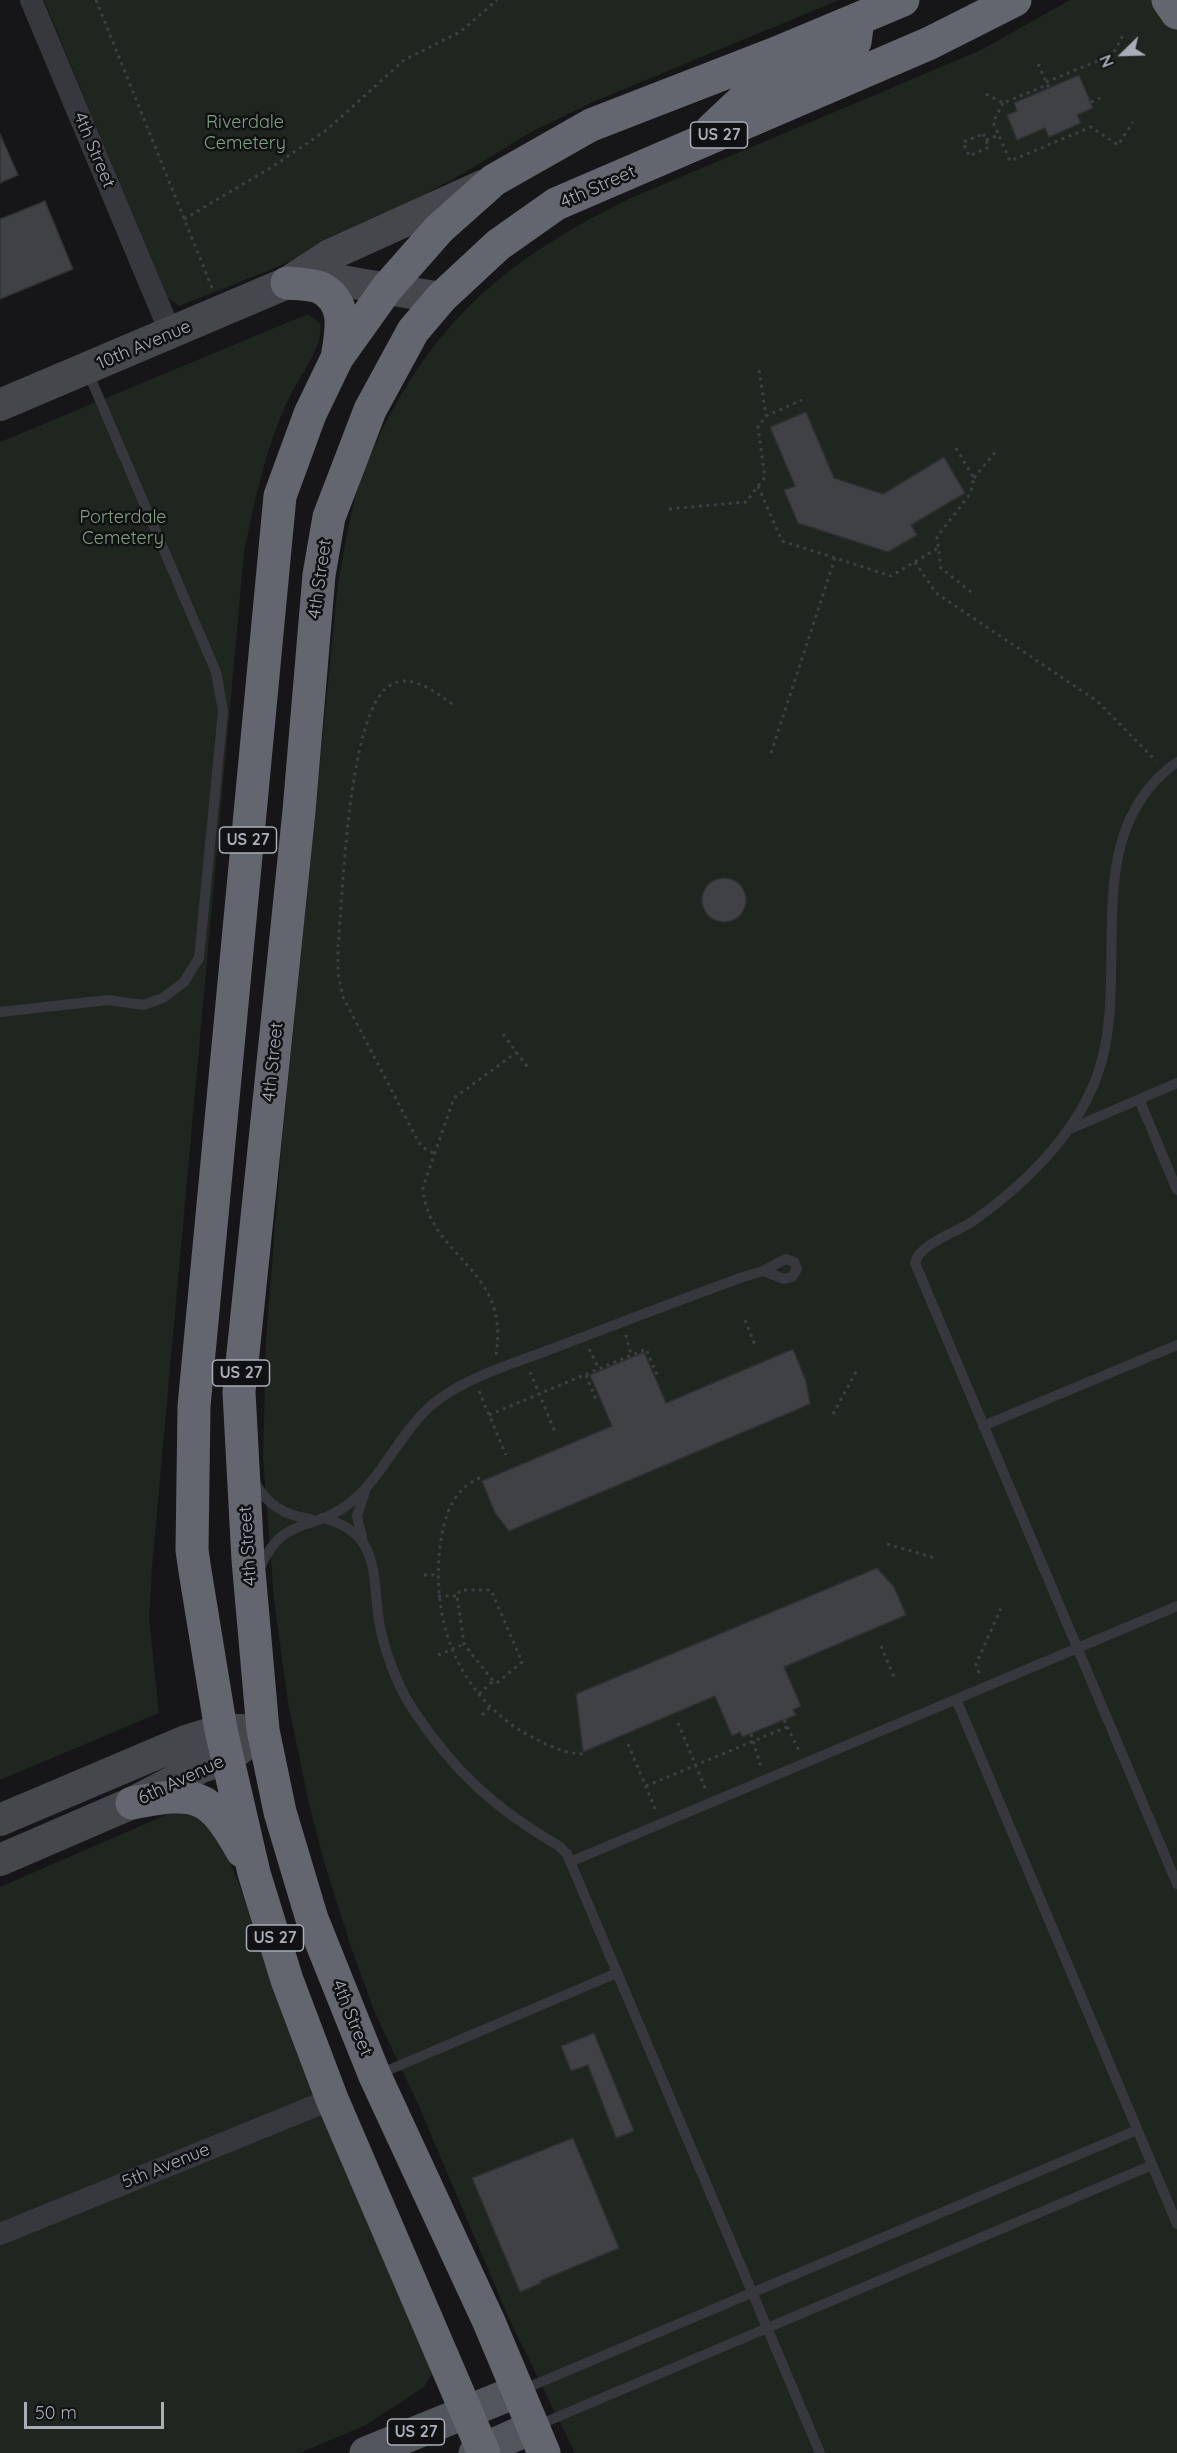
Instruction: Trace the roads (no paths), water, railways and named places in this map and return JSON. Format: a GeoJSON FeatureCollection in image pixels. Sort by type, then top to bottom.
{"type":"FeatureCollection","features":[{"type":"Feature","properties":{"kind":"highway","name":"US 27"},"geometry":{"type":"LineString","coordinates":[[466,2411],[332,2099],[287,1980],[254,1873],[225,1744],[192,1550],[194,1406],[280,496],[309,414],[337,358],[387,288],[439,230],[494,180],[591,125],[858,20],[903,0]]}},
{"type":"Feature","properties":{"kind":"highway","name":"4th Street"},"geometry":{"type":"LineString","coordinates":[[538,2440],[375,2076],[312,1919],[280,1812],[263,1730],[250,1591],[239,1392],[299,811],[318,574],[329,516],[370,410],[413,331],[441,298],[498,245],[556,204],[930,43],[1015,0]]}},
{"type":"Feature","properties":{"kind":"highway"},"geometry":{"type":"LineString","coordinates":[[1168,0],[1177,13]]}},
{"type":"Feature","properties":{"kind":"highway"},"geometry":{"type":"LineString","coordinates":[[694,146],[745,98],[849,50],[855,42],[858,20]]}},
{"type":"Feature","properties":{"kind":"highway"},"geometry":{"type":"LineString","coordinates":[[287,283],[321,288],[337,304],[343,317],[337,358]]}},
{"type":"Feature","properties":{"kind":"highway"},"geometry":{"type":"LineString","coordinates":[[132,1803],[176,1795],[201,1801],[224,1819],[254,1873]]}},
{"type":"Feature","properties":{"kind":"highway"},"geometry":{"type":"LineString","coordinates":[[466,2411],[481,2452]]}},
{"type":"Feature","properties":{"kind":"main road","name":"10th Avenue"},"geometry":{"type":"LineString","coordinates":[[0,405],[287,283],[330,255],[494,180]]}},
{"type":"Feature","properties":{"kind":"main road","name":"10th Avenue"},"geometry":{"type":"LineString","coordinates":[[287,283],[318,277],[441,298]]}},
{"type":"Feature","properties":{"kind":"main road","name":"6th Avenue"},"geometry":{"type":"LineString","coordinates":[[0,1860],[132,1803],[201,1767],[225,1744],[263,1730]]}},
{"type":"Feature","properties":{"kind":"main road","name":"6th Avenue"},"geometry":{"type":"LineString","coordinates":[[3,1815],[186,1741],[225,1744]]}},
{"type":"Feature","properties":{"kind":"main road"},"geometry":{"type":"LineString","coordinates":[[466,2411],[518,2391]]}},
{"type":"Feature","properties":{"kind":"main road","name":"US 27"},"geometry":{"type":"LineString","coordinates":[[366,2453],[466,2411]]}},
{"type":"Feature","properties":{"kind":"main road"},"geometry":{"type":"LineString","coordinates":[[481,2452],[538,2440]]}},
{"type":"Feature","properties":{"kind":"street","name":"4th Street"},"geometry":{"type":"LineString","coordinates":[[32,0],[171,334]]}},
{"type":"Feature","properties":{"kind":"street","name":"5th Avenue"},"geometry":{"type":"LineString","coordinates":[[0,2234],[332,2099]]}},
{"type":"Feature","properties":{"kind":"lane"},"geometry":{"type":"LineString","coordinates":[[0,1012],[108,1000],[144,1005],[163,998],[184,982],[199,958],[223,711],[216,672],[86,369]]}},
{"type":"Feature","properties":{"kind":"lane"},"geometry":{"type":"LineString","coordinates":[[1177,762],[1162,774],[1142,798],[1120,849],[1113,887],[1113,976],[1107,1036],[1098,1074],[1081,1111],[1048,1155],[1005,1196],[961,1228],[922,1249],[915,1259],[983,1426],[1177,1884]]}},
{"type":"Feature","properties":{"kind":"lane"},"geometry":{"type":"LineString","coordinates":[[1068,1129],[1177,1083]]}},
{"type":"Feature","properties":{"kind":"lane"},"geometry":{"type":"LineString","coordinates":[[1139,1099],[1177,1190]]}},
{"type":"Feature","properties":{"kind":"lane"},"geometry":{"type":"LineString","coordinates":[[250,1591],[273,1544],[290,1530],[344,1507],[368,1486],[414,1422],[443,1396],[525,1359],[762,1271]]}},
{"type":"Feature","properties":{"kind":"lane"},"geometry":{"type":"LineString","coordinates":[[983,1426],[1177,1344]]}},
{"type":"Feature","properties":{"kind":"lane"},"geometry":{"type":"LineString","coordinates":[[243,1456],[256,1486],[271,1505],[289,1514],[343,1525],[364,1543]]}},
{"type":"Feature","properties":{"kind":"lane"},"geometry":{"type":"LineString","coordinates":[[368,1486],[357,1516],[364,1543],[373,1563],[381,1630],[387,1655],[414,1711],[478,1788],[508,1815],[559,1846],[570,1862],[820,2453]]}},
{"type":"Feature","properties":{"kind":"lane"},"geometry":{"type":"LineString","coordinates":[[570,1862],[1177,1606]]}},
{"type":"Feature","properties":{"kind":"lane"},"geometry":{"type":"LineString","coordinates":[[956,1700],[1177,2224]]}},
{"type":"Feature","properties":{"kind":"lane"},"geometry":{"type":"LineString","coordinates":[[375,2076],[617,1973]]}},
{"type":"Feature","properties":{"kind":"lane"},"geometry":{"type":"LineString","coordinates":[[518,2391],[1137,2130]]}},
{"type":"Feature","properties":{"kind":"lane"},"geometry":{"type":"LineString","coordinates":[[538,2440],[767,2328],[1152,2166]]}},
{"type":"Feature","properties":{"kind":"park label","name":"Riverdale Cemetery"},"geometry":{"type":"Point","coordinates":[245,133]}},
{"type":"Feature","properties":{"kind":"park label","name":"Porterdale Cemetery"},"geometry":{"type":"Point","coordinates":[123,528]}}]}
